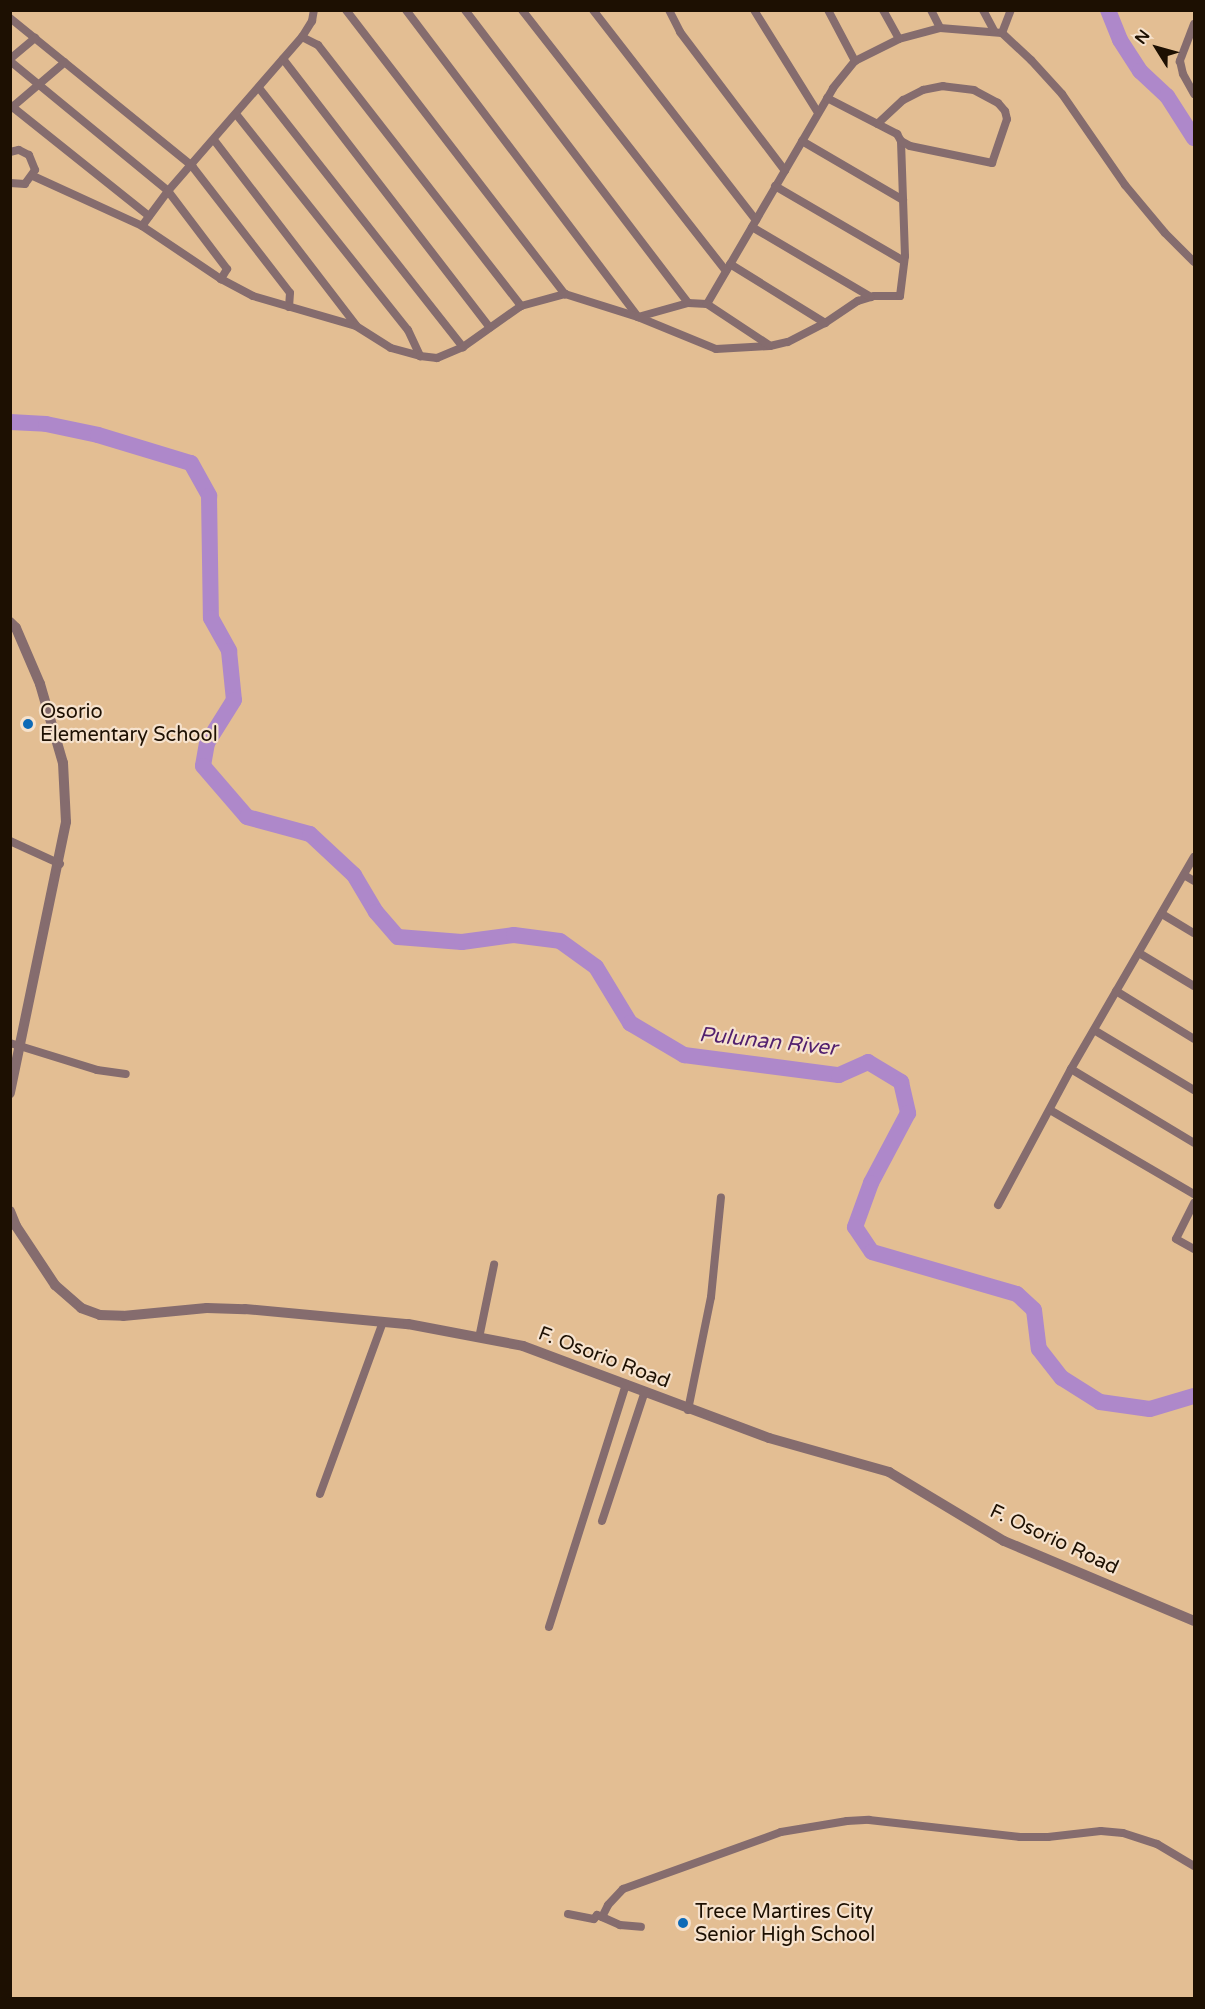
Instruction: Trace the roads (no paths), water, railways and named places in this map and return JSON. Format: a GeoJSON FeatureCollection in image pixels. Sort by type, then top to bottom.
{"type":"FeatureCollection","features":[{"type":"Feature","properties":{"kind":"street"},"geometry":{"type":"LineString","coordinates":[[142,226],[168,191],[302,37],[312,21],[314,10]]}},
{"type":"Feature","properties":{"kind":"street"},"geometry":{"type":"LineString","coordinates":[[346,10],[565,294]]}},
{"type":"Feature","properties":{"kind":"street"},"geometry":{"type":"LineString","coordinates":[[406,10],[639,317]]}},
{"type":"Feature","properties":{"kind":"street"},"geometry":{"type":"LineString","coordinates":[[465,10],[688,303]]}},
{"type":"Feature","properties":{"kind":"street"},"geometry":{"type":"LineString","coordinates":[[522,10],[728,267],[825,323]]}},
{"type":"Feature","properties":{"kind":"street"},"geometry":{"type":"LineString","coordinates":[[593,10],[754,223],[871,297]]}},
{"type":"Feature","properties":{"kind":"street"},"geometry":{"type":"LineString","coordinates":[[669,10],[680,32],[784,171]]}},
{"type":"Feature","properties":{"kind":"street"},"geometry":{"type":"LineString","coordinates":[[754,10],[818,113]]}},
{"type":"Feature","properties":{"kind":"street"},"geometry":{"type":"LineString","coordinates":[[828,10],[855,61]]}},
{"type":"Feature","properties":{"kind":"street"},"geometry":{"type":"LineString","coordinates":[[883,10],[899,39]]}},
{"type":"Feature","properties":{"kind":"street"},"geometry":{"type":"LineString","coordinates":[[931,10],[940,28]]}},
{"type":"Feature","properties":{"kind":"street"},"geometry":{"type":"LineString","coordinates":[[983,10],[998,32],[1062,94],[1125,185],[1165,233],[1194,262]]}},
{"type":"Feature","properties":{"kind":"street"},"geometry":{"type":"LineString","coordinates":[[998,32],[1011,10]]}},
{"type":"Feature","properties":{"kind":"street"},"geometry":{"type":"LineString","coordinates":[[10,18],[192,166],[290,293],[289,307]]}},
{"type":"Feature","properties":{"kind":"street"},"geometry":{"type":"LineString","coordinates":[[1194,24],[1180,61],[1183,74],[1194,94]]}},
{"type":"Feature","properties":{"kind":"street"},"geometry":{"type":"LineString","coordinates":[[707,304],[827,98],[855,61],[899,39],[940,28],[998,32]]}},
{"type":"Feature","properties":{"kind":"street"},"geometry":{"type":"LineString","coordinates":[[302,37],[318,45],[521,306]]}},
{"type":"Feature","properties":{"kind":"street"},"geometry":{"type":"LineString","coordinates":[[35,38],[10,60],[168,191],[227,269],[221,279]]}},
{"type":"Feature","properties":{"kind":"street"},"geometry":{"type":"LineString","coordinates":[[283,59],[490,328]]}},
{"type":"Feature","properties":{"kind":"street"},"geometry":{"type":"LineString","coordinates":[[64,62],[11,107],[149,216]]}},
{"type":"Feature","properties":{"kind":"street"},"geometry":{"type":"LineString","coordinates":[[877,124],[903,100],[923,90],[943,86],[974,90],[998,104],[1005,111],[1007,119],[992,163],[910,146],[901,141]]}},
{"type":"Feature","properties":{"kind":"street"},"geometry":{"type":"LineString","coordinates":[[259,88],[463,347]]}},
{"type":"Feature","properties":{"kind":"street"},"geometry":{"type":"LineString","coordinates":[[33,176],[142,226],[221,279],[253,296],[356,326],[391,348],[420,356],[437,358],[463,347],[521,306],[565,294],[639,317],[716,349],[770,345],[788,342],[825,323],[858,301],[871,297],[900,296],[904,261],[901,141],[897,134],[827,98]]}},
{"type":"Feature","properties":{"kind":"street"},"geometry":{"type":"LineString","coordinates":[[236,114],[408,330],[420,356]]}},
{"type":"Feature","properties":{"kind":"street"},"geometry":{"type":"LineString","coordinates":[[214,140],[356,326]]}},
{"type":"Feature","properties":{"kind":"street"},"geometry":{"type":"LineString","coordinates":[[802,141],[903,200]]}},
{"type":"Feature","properties":{"kind":"street"},"geometry":{"type":"LineString","coordinates":[[10,152],[19,150],[29,155],[35,165],[33,176],[25,184],[10,183]]}},
{"type":"Feature","properties":{"kind":"street"},"geometry":{"type":"LineString","coordinates":[[776,186],[904,261]]}},
{"type":"Feature","properties":{"kind":"street"},"geometry":{"type":"LineString","coordinates":[[639,317],[688,303],[707,304],[770,345]]}},
{"type":"Feature","properties":{"kind":"street"},"geometry":{"type":"LineString","coordinates":[[10,622],[16,628],[40,684],[63,763],[66,822],[60,864],[10,1093]]}},
{"type":"Feature","properties":{"kind":"street"},"geometry":{"type":"LineString","coordinates":[[10,841],[60,864]]}},
{"type":"Feature","properties":{"kind":"street"},"geometry":{"type":"LineString","coordinates":[[998,1205],[1071,1069],[1194,857]]}},
{"type":"Feature","properties":{"kind":"street"},"geometry":{"type":"LineString","coordinates":[[1184,875],[1194,881]]}},
{"type":"Feature","properties":{"kind":"street"},"geometry":{"type":"LineString","coordinates":[[1161,914],[1194,933]]}},
{"type":"Feature","properties":{"kind":"street"},"geometry":{"type":"LineString","coordinates":[[1139,952],[1194,986]]}},
{"type":"Feature","properties":{"kind":"street"},"geometry":{"type":"LineString","coordinates":[[1116,991],[1194,1039]]}},
{"type":"Feature","properties":{"kind":"street"},"geometry":{"type":"LineString","coordinates":[[1094,1030],[1194,1090]]}},
{"type":"Feature","properties":{"kind":"street"},"geometry":{"type":"LineString","coordinates":[[10,1043],[22,1044],[97,1070],[126,1074]]}},
{"type":"Feature","properties":{"kind":"street"},"geometry":{"type":"LineString","coordinates":[[1071,1069],[1194,1143]]}},
{"type":"Feature","properties":{"kind":"street"},"geometry":{"type":"LineString","coordinates":[[1050,1110],[1194,1194]]}},
{"type":"Feature","properties":{"kind":"street"},"geometry":{"type":"LineString","coordinates":[[688,1410],[711,1297],[721,1197]]}},
{"type":"Feature","properties":{"kind":"street"},"geometry":{"type":"LineString","coordinates":[[1194,1203],[1176,1239],[1194,1249]]}},
{"type":"Feature","properties":{"kind":"street","name":"F. Osorio Road"},"geometry":{"type":"LineString","coordinates":[[10,1211],[13,1227],[55,1285],[81,1308],[100,1315],[123,1316],[207,1308],[408,1324],[523,1346],[645,1391],[688,1410],[769,1438],[889,1472],[1004,1541],[1194,1621]]}},
{"type":"Feature","properties":{"kind":"street"},"geometry":{"type":"LineString","coordinates":[[478,1338],[494,1265]]}},
{"type":"Feature","properties":{"kind":"street"},"geometry":{"type":"LineString","coordinates":[[320,1494],[384,1322]]}},
{"type":"Feature","properties":{"kind":"street"},"geometry":{"type":"LineString","coordinates":[[549,1627],[626,1384]]}},
{"type":"Feature","properties":{"kind":"street"},"geometry":{"type":"LineString","coordinates":[[602,1521],[645,1391]]}},
{"type":"Feature","properties":{"kind":"street"},"geometry":{"type":"LineString","coordinates":[[602,1917],[608,1905],[623,1889],[781,1832],[847,1821],[869,1820],[1020,1837],[1048,1837],[1101,1831],[1123,1833],[1157,1844],[1194,1866]]}},
{"type":"Feature","properties":{"kind":"street"},"geometry":{"type":"LineString","coordinates":[[568,1914],[594,1919],[597,1915],[620,1925],[641,1927]]}},
{"type":"Feature","properties":{"kind":"waterway"},"geometry":{"type":"LineString","coordinates":[[1108,10],[1120,40],[1140,71],[1167,96],[1194,138]]}},
{"type":"Feature","properties":{"kind":"waterway","name":"Pulunan River"},"geometry":{"type":"LineString","coordinates":[[10,422],[46,424],[98,435],[191,463],[209,496],[211,618],[229,651],[234,700],[207,743],[203,766],[247,817],[310,834],[354,875],[376,912],[398,937],[462,942],[514,935],[560,941],[596,967],[630,1023],[684,1055],[839,1075],[868,1062],[901,1082],[908,1113],[871,1183],[855,1227],[872,1252],[1017,1294],[1034,1310],[1039,1349],[1062,1378],[1100,1402],[1150,1409],[1194,1396]]}},
{"type":"Feature","properties":{"kind":"place","name":"Osorio Elementary School"},"geometry":{"type":"Point","coordinates":[28,724]}},
{"type":"Feature","properties":{"kind":"place","name":"Trece Martires City Senior High School"},"geometry":{"type":"Point","coordinates":[683,1923]}}]}
